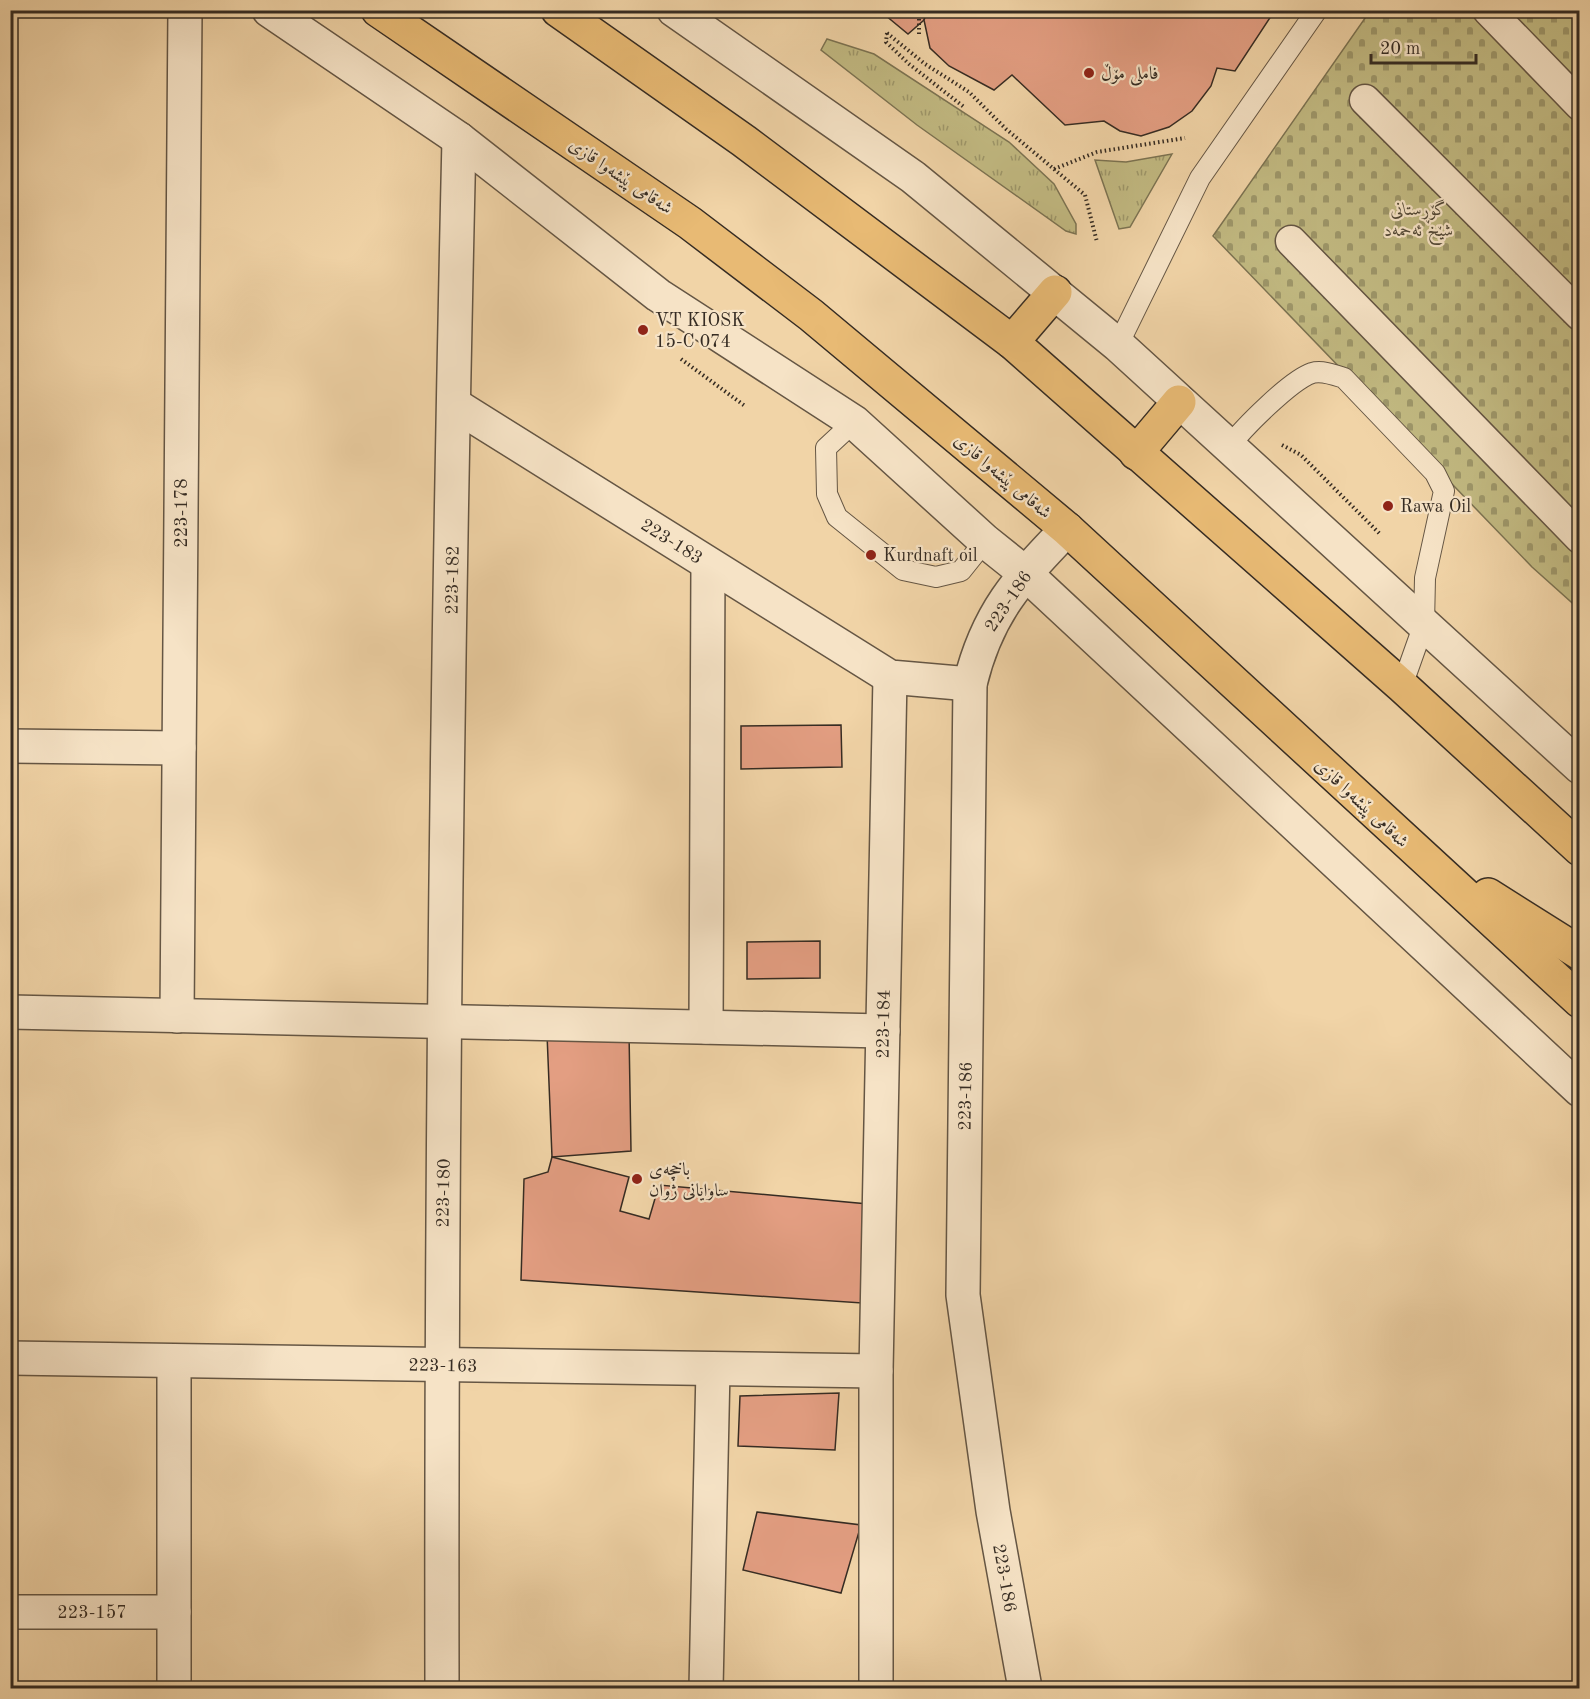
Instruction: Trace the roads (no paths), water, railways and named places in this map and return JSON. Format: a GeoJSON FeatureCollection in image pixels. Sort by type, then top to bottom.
{"type":"FeatureCollection","features":[{"type":"Feature","properties":{"kind":"highway","name":"شەقامی پێشەوا قازی"},"geometry":{"type":"LineString","coordinates":[[378,10],[709,237],[811,315],[1067,529],[1580,1001]]}},
{"type":"Feature","properties":{"kind":"highway"},"geometry":{"type":"LineString","coordinates":[[558,10],[764,155],[1012,342],[1402,686],[1580,849]]}},
{"type":"Feature","properties":{"kind":"highway"},"geometry":{"type":"LineString","coordinates":[[1012,342],[1055,292]]}},
{"type":"Feature","properties":{"kind":"highway"},"geometry":{"type":"LineString","coordinates":[[1136,453],[1179,402]]}},
{"type":"Feature","properties":{"kind":"highway"},"geometry":{"type":"LineString","coordinates":[[1406,842],[1580,953]]}},
{"type":"Feature","properties":{"kind":"street","name":"223-178"},"geometry":{"type":"LineString","coordinates":[[177,1016],[185,10]]}},
{"type":"Feature","properties":{"kind":"street"},"geometry":{"type":"LineString","coordinates":[[269,10],[459,139],[658,296],[854,422],[985,542],[1025,573],[1580,1090]]}},
{"type":"Feature","properties":{"kind":"street"},"geometry":{"type":"LineString","coordinates":[[674,10],[913,177],[1055,292],[1118,345],[1580,767]]}},
{"type":"Feature","properties":{"kind":"street"},"geometry":{"type":"LineString","coordinates":[[1488,10],[1580,105]]}},
{"type":"Feature","properties":{"kind":"street"},"geometry":{"type":"LineString","coordinates":[[1365,100],[1580,315]]}},
{"type":"Feature","properties":{"kind":"street","name":"223-182"},"geometry":{"type":"LineString","coordinates":[[445,1022],[459,139]]}},
{"type":"Feature","properties":{"kind":"street"},"geometry":{"type":"LineString","coordinates":[[1291,241],[1580,538]]}},
{"type":"Feature","properties":{"kind":"street","name":"223-183"},"geometry":{"type":"LineString","coordinates":[[455,405],[890,677]]}},
{"type":"Feature","properties":{"kind":"street","name":"223-186"},"geometry":{"type":"LineString","coordinates":[[1025,1689],[993,1510],[963,1295],[970,684],[988,626],[1025,573],[1067,529]]}},
{"type":"Feature","properties":{"kind":"street"},"geometry":{"type":"LineString","coordinates":[[706,1027],[708,564]]}},
{"type":"Feature","properties":{"kind":"street"},"geometry":{"type":"LineString","coordinates":[[890,677],[970,684]]}},
{"type":"Feature","properties":{"kind":"street","name":"223-184"},"geometry":{"type":"LineString","coordinates":[[876,1689],[876,1371],[890,677]]}},
{"type":"Feature","properties":{"kind":"street"},"geometry":{"type":"LineString","coordinates":[[10,746],[179,748]]}},
{"type":"Feature","properties":{"kind":"street"},"geometry":{"type":"LineString","coordinates":[[10,1012],[883,1032]]}},
{"type":"Feature","properties":{"kind":"street","name":"223-180"},"geometry":{"type":"LineString","coordinates":[[442,1689],[441,1365],[445,1022]]}},
{"type":"Feature","properties":{"kind":"street","name":"223-163"},"geometry":{"type":"LineString","coordinates":[[10,1358],[876,1371]]}},
{"type":"Feature","properties":{"kind":"street"},"geometry":{"type":"LineString","coordinates":[[174,1361],[174,1689]]}},
{"type":"Feature","properties":{"kind":"street"},"geometry":{"type":"LineString","coordinates":[[706,1689],[713,1369]]}},
{"type":"Feature","properties":{"kind":"street","name":"223-157"},"geometry":{"type":"LineString","coordinates":[[10,1612],[174,1612]]}},
{"type":"Feature","properties":{"kind":"lane"},"geometry":{"type":"LineString","coordinates":[[1118,345],[1200,178],[1317,10]]}},
{"type":"Feature","properties":{"kind":"lane"},"geometry":{"type":"LineString","coordinates":[[1229,447],[1245,426],[1312,373],[1332,373],[1344,378],[1435,473],[1444,491],[1425,578],[1424,624],[1402,686]]}},
{"type":"Feature","properties":{"kind":"lane"},"geometry":{"type":"LineString","coordinates":[[854,422],[826,448],[827,494],[837,517],[903,570],[936,577],[961,571],[985,542]]}},
{"type":"Feature","properties":{"kind":"place","name":"فاملی مۆڵ"},"geometry":{"type":"Point","coordinates":[1089,73]}},
{"type":"Feature","properties":{"kind":"place","name":"VT KIOSK 15-C 074"},"geometry":{"type":"Point","coordinates":[643,330]}},
{"type":"Feature","properties":{"kind":"place","name":"Rawa Oil"},"geometry":{"type":"Point","coordinates":[1388,506]}},
{"type":"Feature","properties":{"kind":"place","name":"Kurdnaft oil"},"geometry":{"type":"Point","coordinates":[871,555]}},
{"type":"Feature","properties":{"kind":"place","name":"باخچەی ساوایانی ژوان"},"geometry":{"type":"Point","coordinates":[637,1179]}},
{"type":"Feature","properties":{"kind":"park label","name":"گۆڕستانی شێخ ئەحمەد"},"geometry":{"type":"Point","coordinates":[1419,219]}}]}
